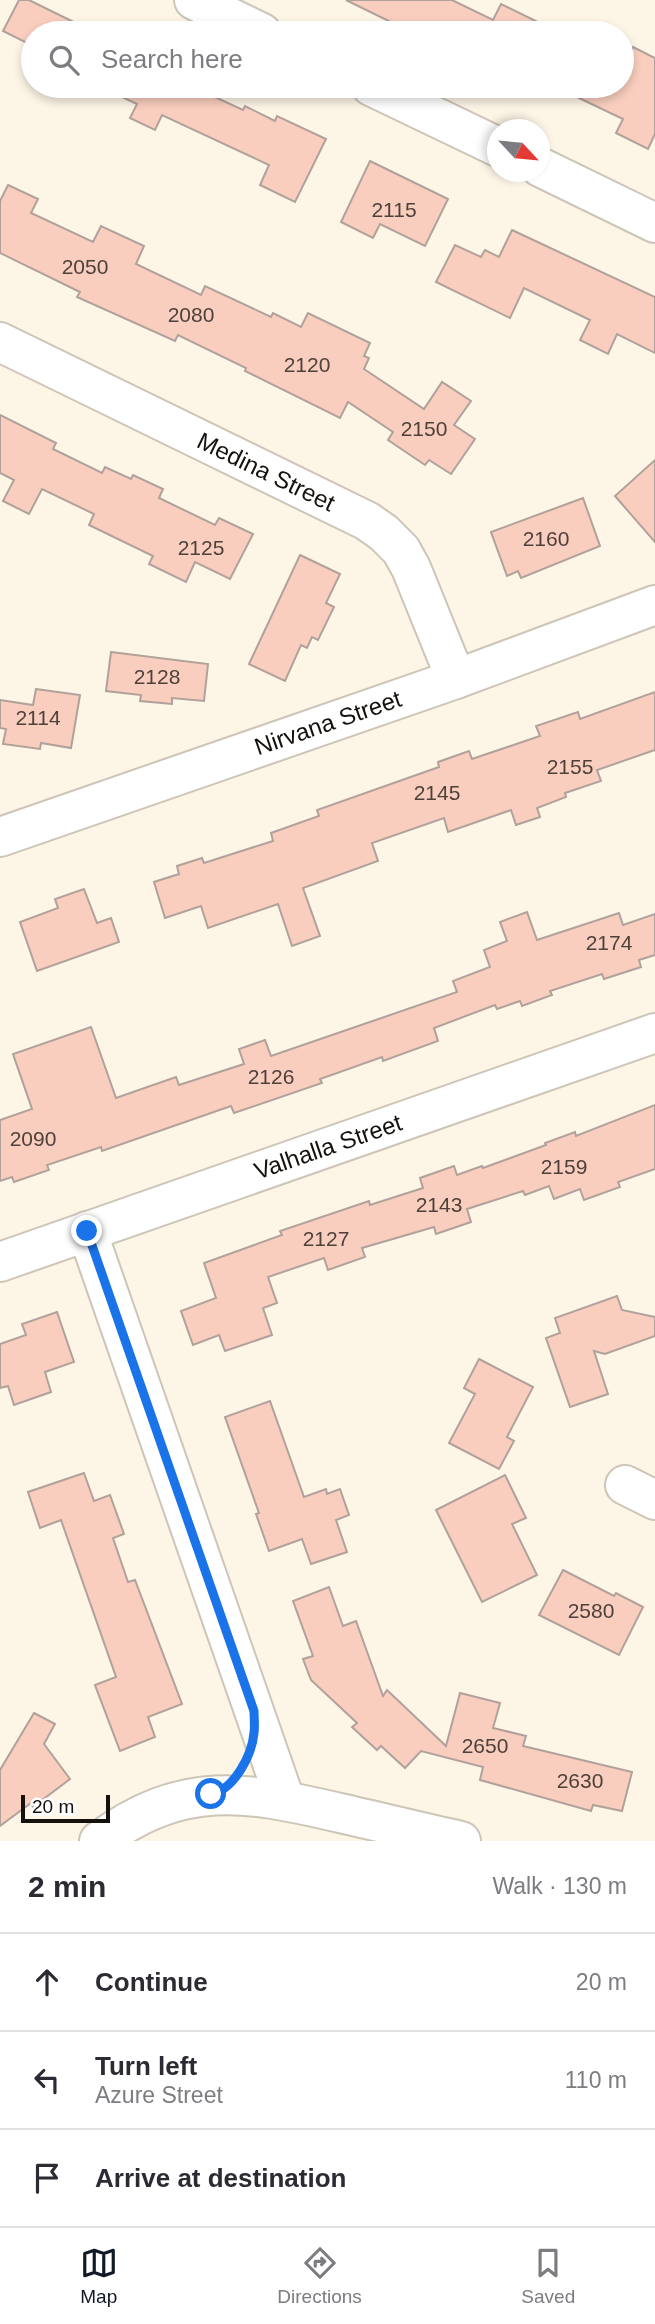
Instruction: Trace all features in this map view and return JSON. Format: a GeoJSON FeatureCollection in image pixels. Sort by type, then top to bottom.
{"type":"FeatureCollection","features":[{"type":"Feature","properties":{"kind":"street"},"geometry":{"type":"LineString","coordinates":[[194,0],[237,21]]}},
{"type":"Feature","properties":{"kind":"street"},"geometry":{"type":"LineString","coordinates":[[396,98],[487,142]]}},
{"type":"Feature","properties":{"kind":"street"},"geometry":{"type":"LineString","coordinates":[[550,172],[655,223]]}},
{"type":"Feature","properties":{"kind":"street","name":"Medina Street"},"geometry":{"type":"LineString","coordinates":[[0,342],[367,522],[384,533],[401,550],[411,568],[456,678]]}},
{"type":"Feature","properties":{"kind":"street","name":"Nirvana Street"},"geometry":{"type":"LineString","coordinates":[[0,837],[456,678],[655,605]]}},
{"type":"Feature","properties":{"kind":"street","name":"Valhalla Street"},"geometry":{"type":"LineString","coordinates":[[0,1262],[655,1033]]}},
{"type":"Feature","properties":{"kind":"street"},"geometry":{"type":"LineString","coordinates":[[87,1231],[285,1800]]}},
{"type":"Feature","properties":{"kind":"street"},"geometry":{"type":"LineString","coordinates":[[215,1794],[239,1772],[249,1754],[254,1734],[254,1711]]}},
{"type":"Feature","properties":{"kind":"street"},"geometry":{"type":"LineString","coordinates":[[99,1841],[150,1811],[188,1798],[215,1794],[285,1800],[461,1841]]}},
{"type":"Feature","properties":{"kind":"building"},"geometry":{"type":"Polygon","coordinates":[[[19,0],[29,0],[72,21],[21,21],[21,40],[3,31],[19,0]]]}},
{"type":"Feature","properties":{"kind":"building"},"geometry":{"type":"Polygon","coordinates":[[[346,0],[452,0],[493,20],[501,4],[536,21],[389,21],[346,0]]]}},
{"type":"Feature","properties":{"kind":"building"},"geometry":{"type":"Polygon","coordinates":[[[634,48],[655,58],[655,134],[648,149],[616,133],[623,119],[579,98],[634,98],[634,48]]]}},
{"type":"Feature","properties":{"kind":"building"},"geometry":{"type":"Polygon","coordinates":[[[124,98],[217,98],[243,110],[245,106],[275,121],[277,116],[326,139],[295,202],[260,185],[269,165],[162,115],[155,130],[130,118],[137,104],[124,98]]]}},
{"type":"Feature","properties":{"kind":"building"},"geometry":{"type":"Polygon","coordinates":[[[370,161],[448,199],[425,246],[380,224],[373,238],[341,222],[370,161]]]}},
{"type":"Feature","properties":{"kind":"building"},"geometry":{"type":"Polygon","coordinates":[[[8,185],[38,199],[31,213],[93,242],[101,226],[144,246],[136,264],[201,295],[205,286],[271,317],[273,313],[301,327],[308,313],[370,343],[364,356],[369,358],[364,369],[424,409],[442,382],[471,401],[454,425],[475,439],[451,474],[429,460],[425,465],[388,440],[393,432],[348,402],[340,418],[178,335],[175,341],[77,297],[80,292],[0,253],[0,201],[8,185]]]}},
{"type":"Feature","properties":{"kind":"building"},"geometry":{"type":"Polygon","coordinates":[[[512,230],[655,297],[655,353],[617,334],[608,354],[580,340],[590,320],[524,288],[510,318],[436,282],[455,245],[481,257],[485,250],[499,257],[512,230]]]}},
{"type":"Feature","properties":{"kind":"building"},"geometry":{"type":"Polygon","coordinates":[[[0,415],[56,443],[53,449],[102,473],[105,467],[131,479],[133,475],[163,489],[159,498],[215,525],[219,518],[253,534],[230,579],[195,562],[186,582],[149,564],[153,556],[89,525],[94,514],[42,489],[29,514],[3,501],[14,480],[0,473],[0,415]]]}},
{"type":"Feature","properties":{"kind":"building"},"geometry":{"type":"Polygon","coordinates":[[[655,460],[655,542],[615,496],[655,460]]]}},
{"type":"Feature","properties":{"kind":"building"},"geometry":{"type":"Polygon","coordinates":[[[583,498],[600,546],[521,578],[518,571],[507,576],[491,532],[583,498]]]}},
{"type":"Feature","properties":{"kind":"building"},"geometry":{"type":"Polygon","coordinates":[[[300,555],[340,574],[326,603],[334,607],[318,640],[312,637],[307,648],[301,645],[285,681],[249,664],[300,555]]]}},
{"type":"Feature","properties":{"kind":"building"},"geometry":{"type":"Polygon","coordinates":[[[111,652],[208,664],[204,701],[172,698],[172,704],[140,701],[141,695],[106,691],[111,652]]]}},
{"type":"Feature","properties":{"kind":"building"},"geometry":{"type":"Polygon","coordinates":[[[36,689],[80,695],[71,748],[41,743],[40,749],[3,744],[6,729],[0,728],[0,700],[33,705],[36,689]]]}},
{"type":"Feature","properties":{"kind":"building"},"geometry":{"type":"Polygon","coordinates":[[[655,692],[655,750],[597,770],[601,781],[565,793],[566,797],[537,808],[540,817],[516,825],[511,810],[448,832],[444,818],[372,843],[378,861],[303,888],[320,936],[292,946],[278,904],[208,928],[201,906],[165,918],[154,882],[179,874],[177,866],[202,858],[204,863],[273,841],[271,833],[319,816],[317,810],[439,767],[438,762],[469,751],[472,759],[540,736],[536,726],[578,712],[580,719],[655,692]]]}},
{"type":"Feature","properties":{"kind":"building"},"geometry":{"type":"Polygon","coordinates":[[[84,889],[97,923],[111,918],[119,942],[37,971],[20,922],[58,908],[55,899],[84,889]]]}},
{"type":"Feature","properties":{"kind":"building"},"geometry":{"type":"Polygon","coordinates":[[[527,912],[537,940],[619,913],[623,925],[655,914],[655,955],[639,960],[641,967],[604,979],[602,974],[550,991],[552,995],[522,1006],[520,1001],[497,1009],[495,1005],[434,1028],[438,1041],[383,1061],[382,1057],[320,1079],[322,1083],[234,1113],[231,1106],[102,1151],[101,1147],[47,1165],[49,1170],[14,1182],[12,1177],[0,1181],[0,1120],[32,1109],[13,1054],[91,1027],[116,1098],[176,1077],[179,1085],[244,1064],[239,1049],[265,1040],[271,1056],[457,992],[453,981],[490,967],[484,950],[507,941],[500,922],[527,912]]]}},
{"type":"Feature","properties":{"kind":"building"},"geometry":{"type":"Polygon","coordinates":[[[655,1105],[655,1169],[618,1182],[620,1187],[584,1200],[580,1189],[554,1199],[549,1186],[525,1195],[523,1191],[467,1209],[471,1222],[436,1234],[434,1227],[362,1248],[365,1257],[328,1270],[324,1258],[268,1277],[277,1303],[263,1308],[272,1335],[225,1351],[219,1335],[193,1345],[181,1311],[216,1298],[204,1263],[282,1235],[280,1231],[369,1201],[370,1205],[423,1188],[420,1178],[454,1166],[457,1175],[482,1166],[483,1168],[575,1132],[576,1136],[655,1105]]]}},
{"type":"Feature","properties":{"kind":"building"},"geometry":{"type":"Polygon","coordinates":[[[617,1296],[622,1310],[655,1317],[655,1336],[605,1354],[594,1351],[608,1394],[570,1407],[546,1338],[560,1333],[555,1318],[617,1296]]]}},
{"type":"Feature","properties":{"kind":"building"},"geometry":{"type":"Polygon","coordinates":[[[57,1312],[74,1362],[45,1372],[51,1392],[14,1405],[8,1386],[0,1388],[0,1344],[26,1335],[22,1324],[57,1312]]]}},
{"type":"Feature","properties":{"kind":"building"},"geometry":{"type":"Polygon","coordinates":[[[479,1359],[533,1387],[507,1437],[514,1441],[499,1469],[449,1443],[475,1394],[464,1388],[479,1359]]]}},
{"type":"Feature","properties":{"kind":"building"},"geometry":{"type":"Polygon","coordinates":[[[270,1401],[304,1497],[326,1489],[327,1494],[340,1489],[349,1515],[336,1520],[347,1552],[311,1564],[302,1539],[269,1551],[256,1514],[259,1513],[225,1417],[270,1401]]]}},
{"type":"Feature","properties":{"kind":"building"},"geometry":{"type":"Polygon","coordinates":[[[84,1473],[94,1501],[110,1495],[124,1534],[113,1538],[128,1582],[135,1580],[182,1704],[148,1717],[155,1737],[120,1751],[95,1685],[116,1677],[61,1520],[40,1528],[28,1492],[84,1473]]]}},
{"type":"Feature","properties":{"kind":"building"},"geometry":{"type":"Polygon","coordinates":[[[505,1475],[526,1518],[512,1524],[537,1575],[482,1602],[436,1510],[505,1475]]]}},
{"type":"Feature","properties":{"kind":"building"},"geometry":{"type":"Polygon","coordinates":[[[563,1570],[614,1596],[616,1593],[643,1607],[619,1655],[539,1615],[563,1570]]]}},
{"type":"Feature","properties":{"kind":"building"},"geometry":{"type":"Polygon","coordinates":[[[329,1587],[343,1626],[356,1621],[383,1696],[387,1690],[446,1746],[460,1693],[500,1703],[493,1728],[526,1736],[523,1746],[632,1772],[622,1811],[593,1805],[591,1811],[480,1780],[483,1767],[421,1751],[405,1768],[381,1746],[377,1750],[352,1727],[357,1723],[311,1680],[303,1659],[313,1656],[293,1601],[329,1587]]]}},
{"type":"Feature","properties":{"kind":"building"},"geometry":{"type":"Polygon","coordinates":[[[34,1713],[55,1724],[44,1744],[70,1779],[33,1807],[31,1803],[0,1826],[0,1770],[34,1713]]]}},
{"type":"Feature","properties":{"kind":"route"},"geometry":{"type":"LineString","coordinates":[[87,1231],[254,1711],[254,1734],[249,1754],[227,1786],[211,1794]]}}]}
